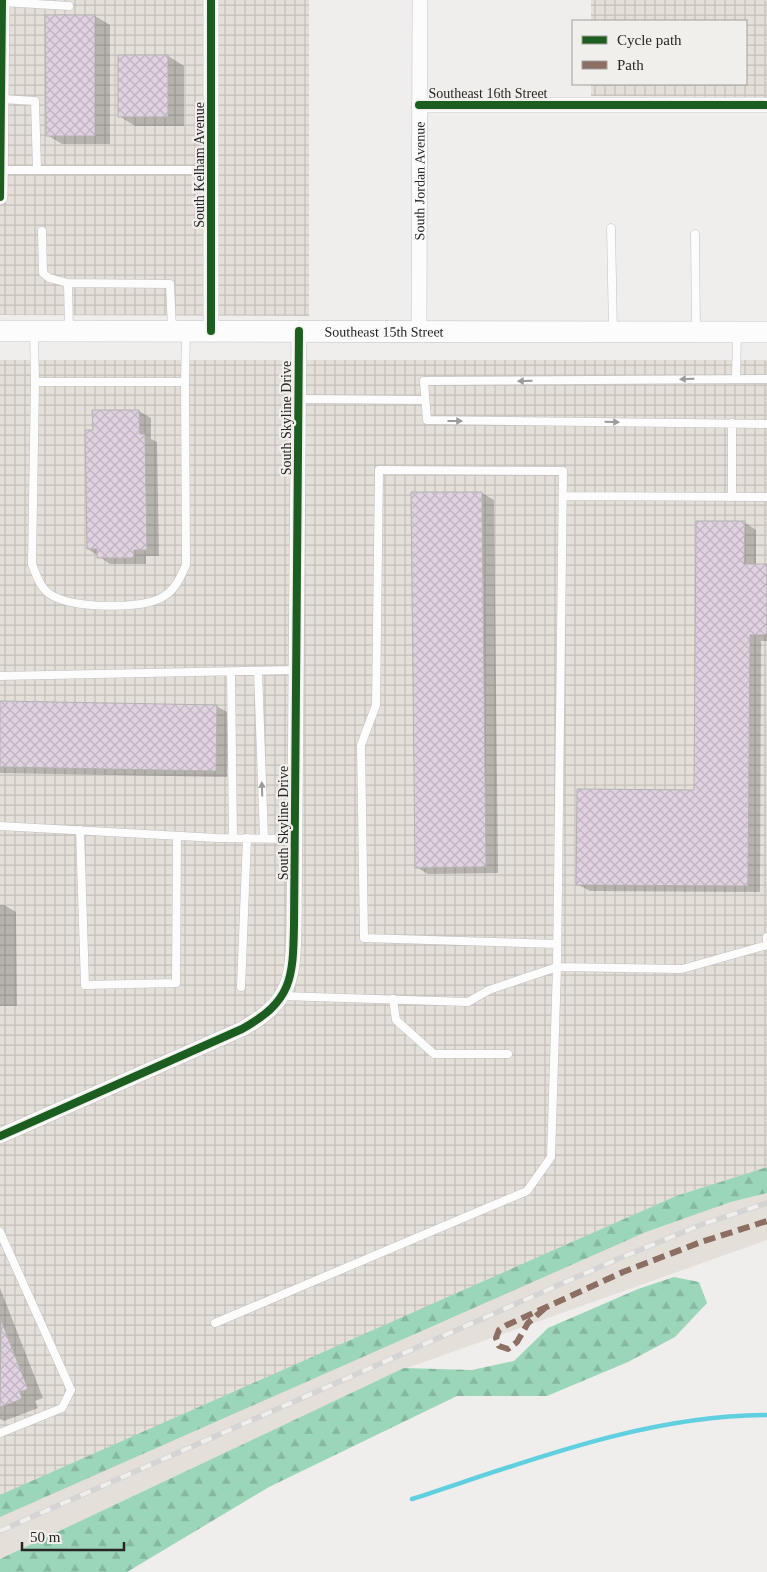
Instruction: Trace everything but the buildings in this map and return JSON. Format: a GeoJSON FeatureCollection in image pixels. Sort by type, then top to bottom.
{"type":"FeatureCollection","features":[{"type":"Feature","properties":{"kind":"main road","name":"Southeast 15th Street"},"geometry":{"type":"LineString","coordinates":[[0,331],[767,332]]}},
{"type":"Feature","properties":{"kind":"street","name":"South Kelham Avenue"},"geometry":{"type":"LineString","coordinates":[[211,0],[211,331]]}},
{"type":"Feature","properties":{"kind":"street","name":"South Jordan Avenue"},"geometry":{"type":"LineString","coordinates":[[419,331],[420,0]]}},
{"type":"Feature","properties":{"kind":"street"},"geometry":{"type":"LineString","coordinates":[[0,197],[2,1]]}},
{"type":"Feature","properties":{"kind":"street","name":"Southeast 16th Street"},"geometry":{"type":"LineString","coordinates":[[419,105],[767,105]]}},
{"type":"Feature","properties":{"kind":"street","name":"South Skyline Drive"},"geometry":{"type":"LineString","coordinates":[[0,1136],[242,1029],[266,1014],[282,996],[289,979],[294,956],[299,331]]}},
{"type":"Feature","properties":{"kind":"lane"},"geometry":{"type":"LineString","coordinates":[[2,1],[69,6]]}},
{"type":"Feature","properties":{"kind":"lane"},"geometry":{"type":"LineString","coordinates":[[1,94],[35,101],[37,170]]}},
{"type":"Feature","properties":{"kind":"lane"},"geometry":{"type":"LineString","coordinates":[[0,170],[211,170]]}},
{"type":"Feature","properties":{"kind":"lane"},"geometry":{"type":"LineString","coordinates":[[611,228],[613,332]]}},
{"type":"Feature","properties":{"kind":"lane"},"geometry":{"type":"LineString","coordinates":[[34,331],[32,564],[39,583],[54,597],[74,603],[110,606],[141,603],[162,598],[178,585],[186,565],[185,382],[179,331],[170,284],[68,283],[49,278],[43,273],[42,231]]}},
{"type":"Feature","properties":{"kind":"lane"},"geometry":{"type":"LineString","coordinates":[[695,234],[696,332]]}},
{"type":"Feature","properties":{"kind":"lane"},"geometry":{"type":"LineString","coordinates":[[68,283],[69,330]]}},
{"type":"Feature","properties":{"kind":"lane"},"geometry":{"type":"LineString","coordinates":[[736,379],[737,332]]}},
{"type":"Feature","properties":{"kind":"lane"},"geometry":{"type":"LineString","coordinates":[[767,379],[424,381],[426,420],[767,424]]}},
{"type":"Feature","properties":{"kind":"lane"},"geometry":{"type":"LineString","coordinates":[[35,382],[185,382]]}},
{"type":"Feature","properties":{"kind":"lane"},"geometry":{"type":"LineString","coordinates":[[298,399],[425,400]]}},
{"type":"Feature","properties":{"kind":"lane"},"geometry":{"type":"LineString","coordinates":[[732,423],[732,496]]}},
{"type":"Feature","properties":{"kind":"lane"},"geometry":{"type":"LineString","coordinates":[[215,1323],[527,1191],[551,1157],[557,967],[563,471],[379,470],[376,705],[361,745],[364,938],[557,944]]}},
{"type":"Feature","properties":{"kind":"lane"},"geometry":{"type":"LineString","coordinates":[[563,496],[767,497]]}},
{"type":"Feature","properties":{"kind":"lane"},"geometry":{"type":"LineString","coordinates":[[0,676],[296,670]]}},
{"type":"Feature","properties":{"kind":"lane"},"geometry":{"type":"LineString","coordinates":[[231,672],[233,838]]}},
{"type":"Feature","properties":{"kind":"lane"},"geometry":{"type":"LineString","coordinates":[[258,672],[264,838]]}},
{"type":"Feature","properties":{"kind":"lane"},"geometry":{"type":"LineString","coordinates":[[0,826],[177,836],[295,839]]}},
{"type":"Feature","properties":{"kind":"lane"},"geometry":{"type":"LineString","coordinates":[[80,830],[86,985],[176,983],[177,836]]}},
{"type":"Feature","properties":{"kind":"lane"},"geometry":{"type":"LineString","coordinates":[[241,988],[246,838]]}},
{"type":"Feature","properties":{"kind":"lane"},"geometry":{"type":"LineString","coordinates":[[282,996],[468,1002],[489,990],[557,967],[682,969],[767,944],[767,937]]}},
{"type":"Feature","properties":{"kind":"lane"},"geometry":{"type":"LineString","coordinates":[[392,999],[396,1020],[434,1054],[508,1054]]}},
{"type":"Feature","properties":{"kind":"lane"},"geometry":{"type":"LineString","coordinates":[[0,1232],[71,1390],[62,1408],[0,1433]]}},
{"type":"Feature","properties":{"kind":"shaded area"},"geometry":{"type":"Polygon","coordinates":[[[0,0],[309,0],[309,316],[0,315],[0,0]]]}},
{"type":"Feature","properties":{"kind":"shaded area"},"geometry":{"type":"Polygon","coordinates":[[[591,0],[767,0],[767,97],[591,96],[591,85],[747,85],[747,20],[591,20],[591,0]]]}},
{"type":"Feature","properties":{"kind":"shaded area"},"geometry":{"type":"Polygon","coordinates":[[[0,360],[767,360],[767,1167],[676,1196],[0,1498],[0,360]]]}},
{"type":"Feature","properties":{"kind":"shaded area"},"geometry":{"type":"Polygon","coordinates":[[[767,1193],[767,1240],[396,1372],[0,1559],[0,1499],[646,1232],[731,1202],[767,1193]]]}},
{"type":"Feature","properties":{"kind":"green space"},"geometry":{"type":"Polygon","coordinates":[[[767,1167],[767,1193],[731,1202],[646,1232],[0,1517],[0,1495],[676,1196],[767,1167]]]}},
{"type":"Feature","properties":{"kind":"green space"},"geometry":{"type":"Polygon","coordinates":[[[674,1277],[699,1282],[707,1303],[675,1337],[628,1362],[547,1396],[457,1396],[269,1487],[127,1572],[0,1572],[0,1559],[404,1368],[472,1370],[514,1361],[548,1328],[638,1289],[674,1277]]]}},
{"type":"Feature","properties":{"kind":"waterway"},"geometry":{"type":"LineString","coordinates":[[412,1499],[543,1456],[632,1432],[722,1417],[767,1415]]}},
{"type":"Feature","properties":{"kind":"railway"},"geometry":{"type":"LineString","coordinates":[[0,1531],[620,1258],[703,1224],[767,1203]]}},
{"type":"Feature","properties":{"kind":"marked path"},"geometry":{"type":"LineString","coordinates":[[545,1308],[528,1323],[517,1342],[508,1349],[499,1346],[496,1338],[499,1330],[507,1325],[623,1272],[701,1242],[767,1221]]}},
{"type":"Feature","properties":{"kind":"cycle path"},"geometry":{"type":"LineString","coordinates":[[0,197],[2,0]]}},
{"type":"Feature","properties":{"kind":"cycle path"},"geometry":{"type":"LineString","coordinates":[[211,0],[211,331]]}},
{"type":"Feature","properties":{"kind":"cycle path"},"geometry":{"type":"LineString","coordinates":[[419,105],[767,105]]}},
{"type":"Feature","properties":{"kind":"cycle path"},"geometry":{"type":"LineString","coordinates":[[0,1136],[242,1029],[271,1009],[286,987],[292,960],[294,925],[299,331]]}}]}
